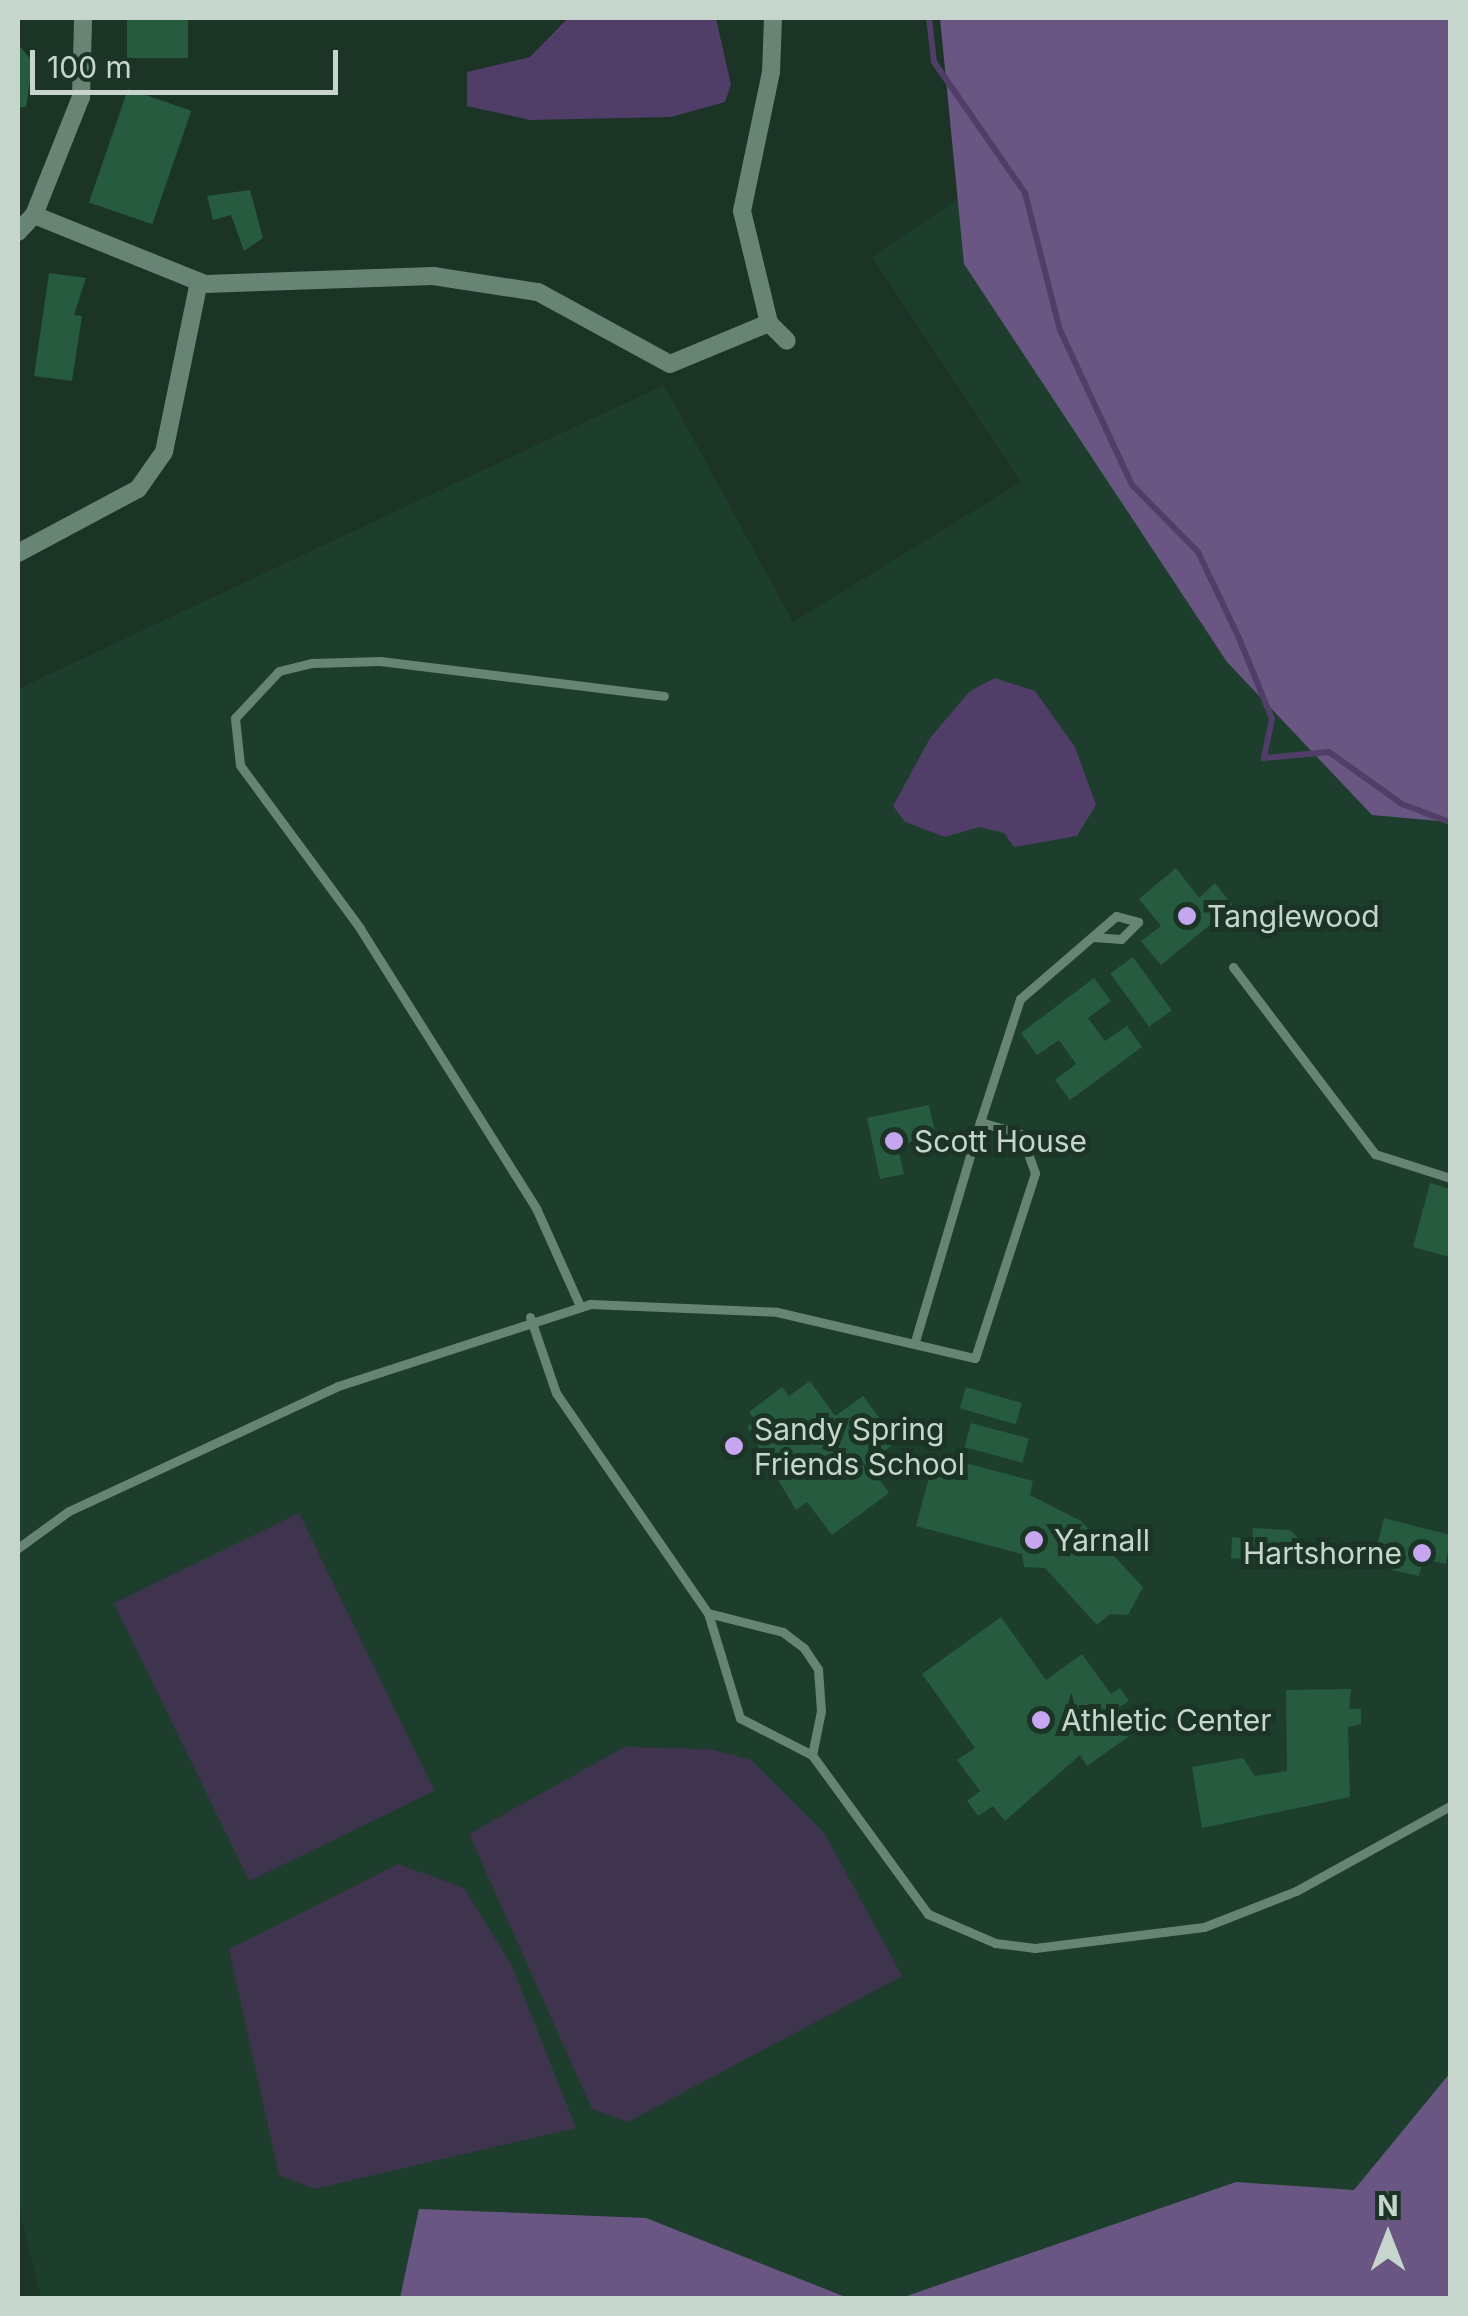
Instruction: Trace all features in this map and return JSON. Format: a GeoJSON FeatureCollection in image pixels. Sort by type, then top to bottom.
{"type":"FeatureCollection","features":[{"type":"Feature","properties":{"kind":"street"},"geometry":{"type":"LineString","coordinates":[[18,232],[34,215],[80,97],[83,18]]}},
{"type":"Feature","properties":{"kind":"street"},"geometry":{"type":"LineString","coordinates":[[773,18],[771,72],[742,211],[769,323],[787,342]]}},
{"type":"Feature","properties":{"kind":"street"},"geometry":{"type":"LineString","coordinates":[[34,215],[199,282],[433,276],[500,284],[576,308],[670,364],[769,323]]}},
{"type":"Feature","properties":{"kind":"street"},"geometry":{"type":"LineString","coordinates":[[18,554],[138,489],[164,452],[199,282]]}},
{"type":"Feature","properties":{"kind":"lane"},"geometry":{"type":"LineString","coordinates":[[580,1306],[536,1208],[360,928],[240,765],[235,718],[279,671],[312,662],[380,661],[664,696]]}},
{"type":"Feature","properties":{"kind":"lane"},"geometry":{"type":"LineString","coordinates":[[915,1341],[1020,1000],[1094,937],[1125,912],[1138,922],[1121,939],[1094,937]]}},
{"type":"Feature","properties":{"kind":"lane"},"geometry":{"type":"LineString","coordinates":[[1232,967],[1375,1154],[1450,1178]]}},
{"type":"Feature","properties":{"kind":"lane"},"geometry":{"type":"LineString","coordinates":[[18,1548],[69,1511],[338,1386],[530,1317],[580,1306],[695,1302],[915,1341],[975,1358],[1034,1173],[1021,1134],[980,1122]]}},
{"type":"Feature","properties":{"kind":"lane"},"geometry":{"type":"LineString","coordinates":[[530,1317],[556,1393],[708,1612],[740,1718],[812,1755],[928,1914],[996,1943],[1035,1948],[1204,1927],[1296,1891],[1450,1806]]}},
{"type":"Feature","properties":{"kind":"lane"},"geometry":{"type":"LineString","coordinates":[[708,1612],[783,1632],[804,1648],[818,1669],[821,1711],[812,1755]]}},
{"type":"Feature","properties":{"kind":"shaded area"},"geometry":{"type":"Polygon","coordinates":[[[568,18],[716,18],[731,85],[725,102],[671,117],[530,120],[467,106],[467,72],[530,57],[568,18]]]}},
{"type":"Feature","properties":{"kind":"shaded area"},"geometry":{"type":"Polygon","coordinates":[[[940,18],[1450,18],[1450,822],[1372,815],[1227,662],[964,264],[940,18]]]}},
{"type":"Feature","properties":{"kind":"shaded area","name":"Sandy Spring Friends School"},"geometry":{"type":"Polygon","coordinates":[[[1226,18],[1450,18],[1450,2298],[41,2298],[18,2204],[18,689],[664,385],[793,622],[1021,482],[872,257],[1226,18]]]}},
{"type":"Feature","properties":{"kind":"shaded area"},"geometry":{"type":"Polygon","coordinates":[[[995,678],[1035,691],[1075,747],[1096,805],[1077,836],[1014,847],[1004,833],[979,827],[945,837],[905,822],[893,806],[930,738],[970,691],[995,678]]]}},
{"type":"Feature","properties":{"kind":"shaded area"},"geometry":{"type":"Polygon","coordinates":[[[299,1513],[434,1791],[249,1881],[114,1603],[299,1513]]]}},
{"type":"Feature","properties":{"kind":"shaded area"},"geometry":{"type":"Polygon","coordinates":[[[624,1747],[711,1749],[751,1760],[825,1834],[902,1976],[628,2122],[592,2109],[469,1834],[624,1747]]]}},
{"type":"Feature","properties":{"kind":"shaded area"},"geometry":{"type":"Polygon","coordinates":[[[398,1864],[464,1888],[511,1964],[576,2128],[314,2189],[279,2175],[229,1949],[398,1864]]]}},
{"type":"Feature","properties":{"kind":"shaded area"},"geometry":{"type":"Polygon","coordinates":[[[1450,2073],[1450,2298],[901,2298],[1236,2182],[1354,2190],[1450,2073]]]}},
{"type":"Feature","properties":{"kind":"shaded area"},"geometry":{"type":"Polygon","coordinates":[[[419,2209],[646,2218],[848,2298],[400,2298],[419,2209]]]}},
{"type":"Feature","properties":{"kind":"building"},"geometry":{"type":"Polygon","coordinates":[[[127,18],[188,18],[188,58],[127,58],[127,18]]]}},
{"type":"Feature","properties":{"kind":"building"},"geometry":{"type":"Polygon","coordinates":[[[18,44],[33,62],[26,107],[18,107],[18,44]]]}},
{"type":"Feature","properties":{"kind":"building"},"geometry":{"type":"Polygon","coordinates":[[[128,89],[191,111],[152,224],[89,202],[128,89]]]}},
{"type":"Feature","properties":{"kind":"building"},"geometry":{"type":"Polygon","coordinates":[[[250,190],[263,238],[244,251],[231,215],[213,220],[207,196],[250,190]]]}},
{"type":"Feature","properties":{"kind":"building"},"geometry":{"type":"Polygon","coordinates":[[[49,273],[86,278],[74,315],[82,316],[72,381],[34,376],[49,273]]]}},
{"type":"Feature","properties":{"kind":"building","name":"Tanglewood"},"geometry":{"type":"Polygon","coordinates":[[[1176,868],[1199,898],[1215,883],[1233,906],[1161,965],[1141,941],[1161,926],[1139,899],[1176,868]]]}},
{"type":"Feature","properties":{"kind":"building"},"geometry":{"type":"Polygon","coordinates":[[[1133,957],[1172,1010],[1149,1027],[1110,973],[1133,957]]]}},
{"type":"Feature","properties":{"kind":"building"},"geometry":{"type":"Polygon","coordinates":[[[1094,978],[1111,1001],[1088,1018],[1105,1041],[1127,1026],[1142,1047],[1070,1100],[1055,1080],[1076,1064],[1059,1040],[1037,1055],[1021,1033],[1094,978]]]}},
{"type":"Feature","properties":{"kind":"building","name":"Scott House"},"geometry":{"type":"Polygon","coordinates":[[[929,1105],[936,1137],[897,1145],[904,1174],[880,1179],[867,1118],[929,1105]]]}},
{"type":"Feature","properties":{"kind":"building"},"geometry":{"type":"Polygon","coordinates":[[[1430,1183],[1450,1189],[1450,1257],[1413,1247],[1430,1183]]]}},
{"type":"Feature","properties":{"kind":"building"},"geometry":{"type":"Polygon","coordinates":[[[810,1381],[835,1416],[863,1396],[897,1442],[867,1463],[889,1493],[832,1535],[807,1502],[796,1510],[747,1427],[755,1420],[749,1412],[782,1387],[789,1396],[810,1381]]]}},
{"type":"Feature","properties":{"kind":"building"},"geometry":{"type":"Polygon","coordinates":[[[966,1387],[1022,1403],[1016,1424],[960,1408],[966,1387]]]}},
{"type":"Feature","properties":{"kind":"building"},"geometry":{"type":"Polygon","coordinates":[[[971,1423],[1029,1439],[1022,1463],[965,1447],[971,1423]]]}},
{"type":"Feature","properties":{"kind":"building","name":"Yarnall"},"geometry":{"type":"Polygon","coordinates":[[[935,1455],[1033,1481],[1030,1495],[1081,1521],[1143,1587],[1128,1615],[1110,1614],[1097,1625],[1045,1568],[1024,1567],[1022,1554],[916,1526],[935,1455]]]}},
{"type":"Feature","properties":{"kind":"building","name":"Hartshorne"},"geometry":{"type":"Polygon","coordinates":[[[1384,1518],[1450,1535],[1446,1564],[1423,1559],[1419,1576],[1392,1570],[1397,1547],[1378,1542],[1384,1518]]]}},
{"type":"Feature","properties":{"kind":"building"},"geometry":{"type":"Polygon","coordinates":[[[1253,1528],[1290,1530],[1299,1539],[1298,1563],[1231,1558],[1232,1537],[1252,1539],[1253,1528]]]}},
{"type":"Feature","properties":{"kind":"building","name":"Athletic Center"},"geometry":{"type":"Polygon","coordinates":[[[1001,1617],[1046,1680],[1082,1654],[1111,1694],[1120,1688],[1129,1701],[1118,1708],[1135,1732],[1087,1766],[1080,1755],[1005,1821],[993,1806],[978,1816],[967,1801],[980,1791],[957,1760],[975,1748],[922,1674],[1001,1617]]]}},
{"type":"Feature","properties":{"kind":"building"},"geometry":{"type":"Polygon","coordinates":[[[1351,1689],[1349,1709],[1361,1709],[1361,1724],[1348,1727],[1350,1797],[1202,1828],[1192,1767],[1243,1758],[1255,1776],[1287,1771],[1286,1690],[1351,1689]]]}},
{"type":"Feature","properties":{"kind":"waterway"},"geometry":{"type":"LineString","coordinates":[[929,18],[934,62],[1025,193],[1060,330],[1132,485],[1198,552],[1239,638],[1272,719],[1264,758],[1329,752],[1402,804],[1450,822]]}},
{"type":"Feature","properties":{"kind":"place","name":"Tanglewood"},"geometry":{"type":"Point","coordinates":[1187,916]}},
{"type":"Feature","properties":{"kind":"place","name":"Scott House"},"geometry":{"type":"Point","coordinates":[894,1141]}},
{"type":"Feature","properties":{"kind":"place","name":"Sandy Spring Friends School"},"geometry":{"type":"Point","coordinates":[734,1446]}},
{"type":"Feature","properties":{"kind":"place","name":"Yarnall"},"geometry":{"type":"Point","coordinates":[1034,1540]}},
{"type":"Feature","properties":{"kind":"place","name":"Hartshorne"},"geometry":{"type":"Point","coordinates":[1422,1553]}},
{"type":"Feature","properties":{"kind":"place","name":"Athletic Center"},"geometry":{"type":"Point","coordinates":[1041,1720]}}]}
